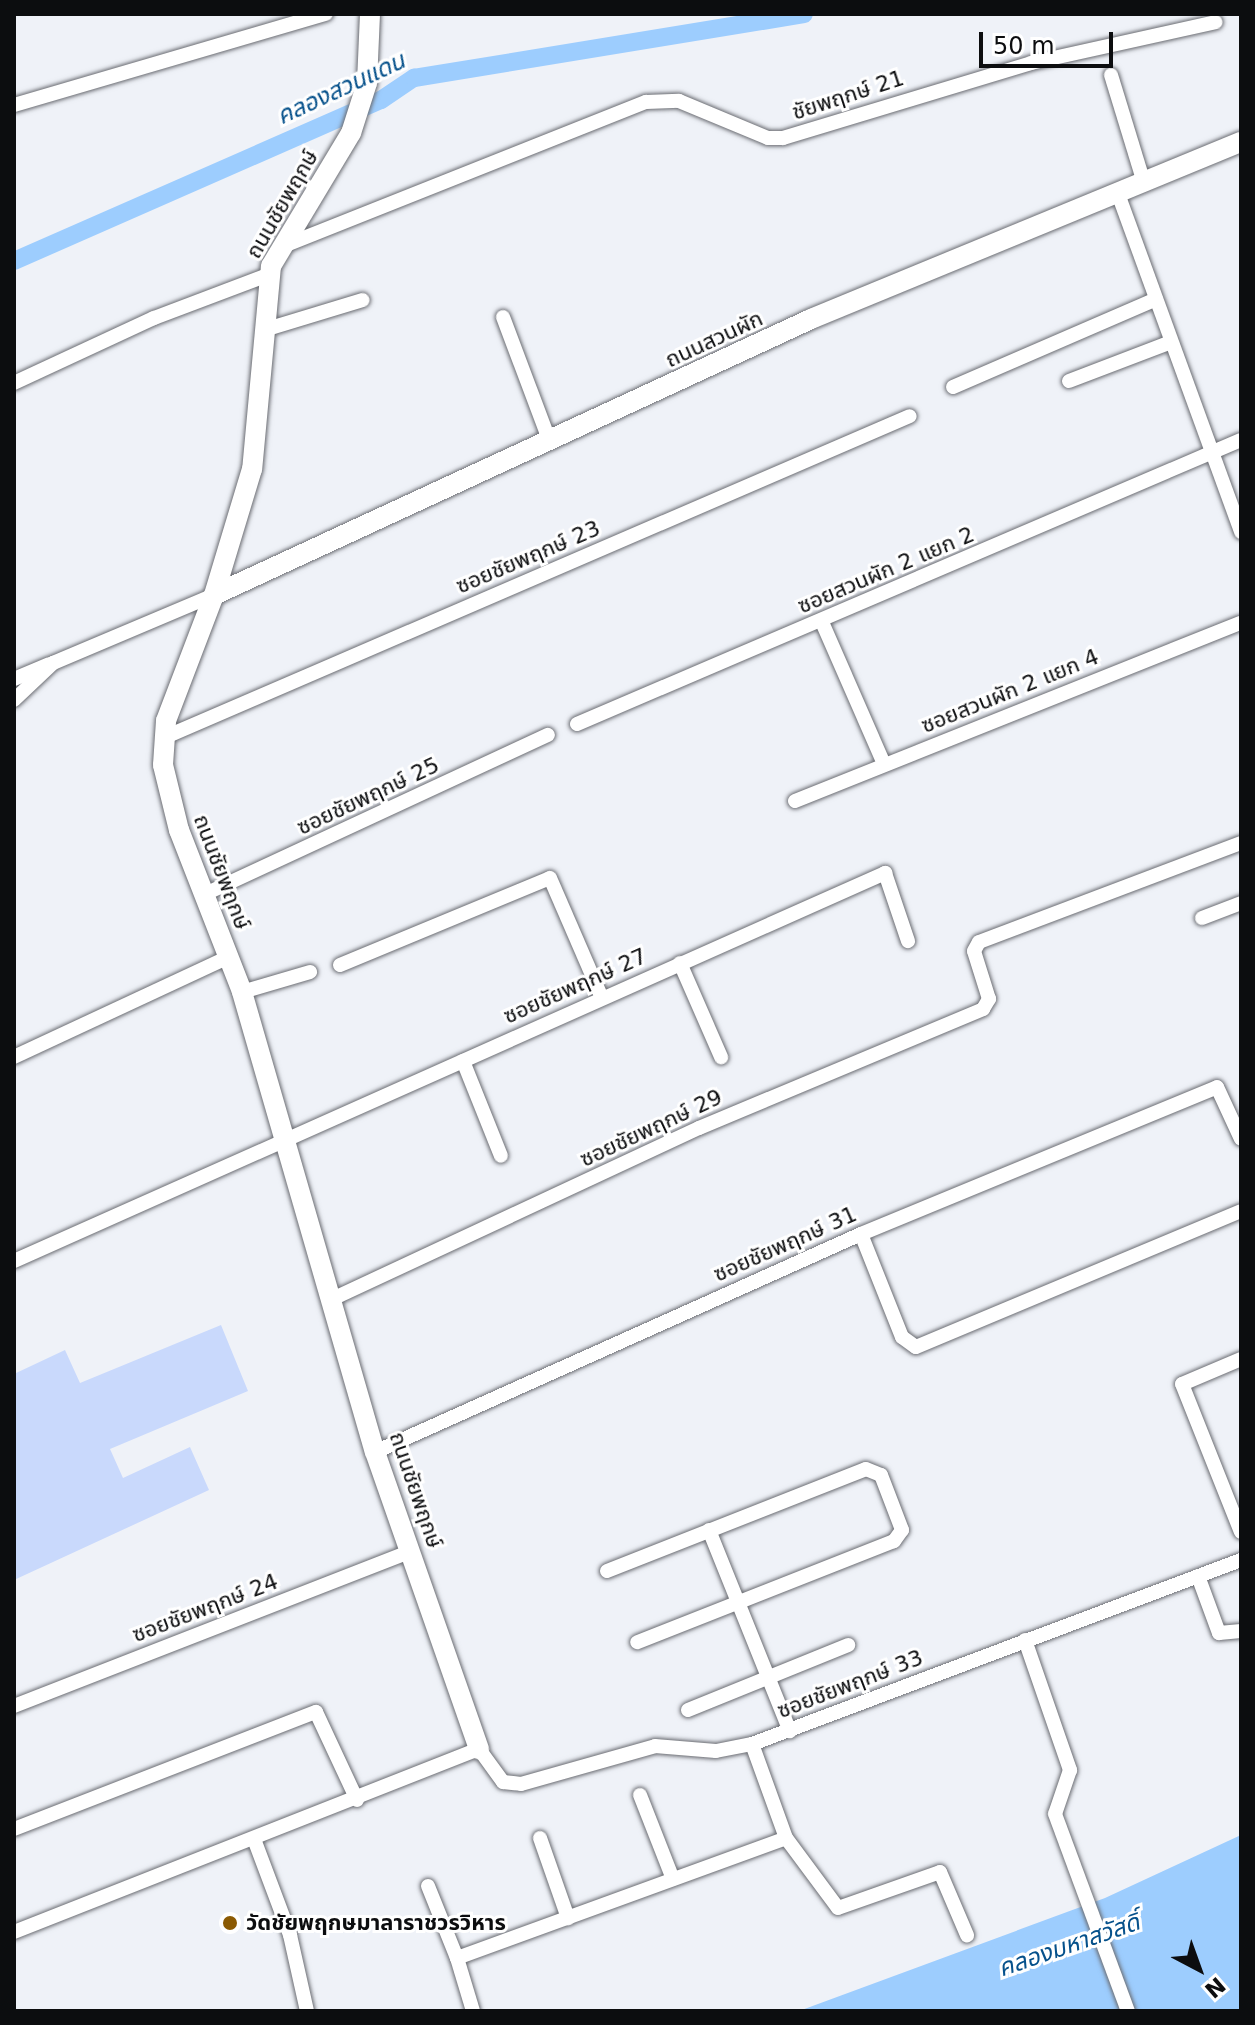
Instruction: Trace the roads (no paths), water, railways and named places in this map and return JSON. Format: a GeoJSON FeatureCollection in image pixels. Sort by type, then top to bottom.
{"type":"FeatureCollection","features":[{"type":"Feature","properties":{"kind":"street"},"geometry":{"type":"LineString","coordinates":[[14,105],[326,14]]}},
{"type":"Feature","properties":{"kind":"street","name":"ถนนชัยพฤกษ์"},"geometry":{"type":"LineString","coordinates":[[370,14],[367,83],[351,133],[281,247],[268,275],[252,469],[214,595],[163,738],[166,790],[242,992],[375,1452],[479,1749]]}},
{"type":"Feature","properties":{"kind":"street","name":"ชัยพฤกษ์ 21"},"geometry":{"type":"LineString","coordinates":[[281,247],[657,99],[702,107],[768,138],[783,138],[1031,63],[1216,22]]}},
{"type":"Feature","properties":{"kind":"street"},"geometry":{"type":"LineString","coordinates":[[1111,75],[1144,183]]}},
{"type":"Feature","properties":{"kind":"street","name":"ถนนสวนผัก"},"geometry":{"type":"LineString","coordinates":[[214,595],[824,314],[1241,142]]}},
{"type":"Feature","properties":{"kind":"street"},"geometry":{"type":"LineString","coordinates":[[1117,191],[1241,529]]}},
{"type":"Feature","properties":{"kind":"street"},"geometry":{"type":"LineString","coordinates":[[14,383],[168,312],[268,275]]}},
{"type":"Feature","properties":{"kind":"street"},"geometry":{"type":"LineString","coordinates":[[953,387],[1156,299]]}},
{"type":"Feature","properties":{"kind":"street"},"geometry":{"type":"LineString","coordinates":[[264,330],[317,318],[363,300]]}},
{"type":"Feature","properties":{"kind":"street"},"geometry":{"type":"LineString","coordinates":[[503,317],[550,442]]}},
{"type":"Feature","properties":{"kind":"street"},"geometry":{"type":"LineString","coordinates":[[1069,381],[1171,342]]}},
{"type":"Feature","properties":{"kind":"street","name":"ซอยชัยพฤกษ์ 23"},"geometry":{"type":"LineString","coordinates":[[163,738],[910,416]]}},
{"type":"Feature","properties":{"kind":"street","name":"ซอยสวนผัก 2 แยก 2"},"geometry":{"type":"LineString","coordinates":[[577,724],[822,622],[1241,440]]}},
{"type":"Feature","properties":{"kind":"street"},"geometry":{"type":"LineString","coordinates":[[14,679],[214,595]]}},
{"type":"Feature","properties":{"kind":"street"},"geometry":{"type":"LineString","coordinates":[[822,622],[884,764]]}},
{"type":"Feature","properties":{"kind":"street","name":"ซอยสวนผัก 2 แยก 4"},"geometry":{"type":"LineString","coordinates":[[795,801],[1241,623]]}},
{"type":"Feature","properties":{"kind":"street"},"geometry":{"type":"LineString","coordinates":[[14,700],[53,663]]}},
{"type":"Feature","properties":{"kind":"street","name":"ซอยชัยพฤกษ์ 25"},"geometry":{"type":"LineString","coordinates":[[205,894],[548,735]]}},
{"type":"Feature","properties":{"kind":"street","name":"ซอยชัยพฤกษ์ 29"},"geometry":{"type":"LineString","coordinates":[[330,1300],[699,1128],[983,1009],[989,999],[974,951],[979,942],[1241,843]]}},
{"type":"Feature","properties":{"kind":"street","name":"ซอยชัยพฤกษ์ 27"},"geometry":{"type":"LineString","coordinates":[[14,1261],[463,1061],[601,996],[885,873],[908,941]]}},
{"type":"Feature","properties":{"kind":"street"},"geometry":{"type":"LineString","coordinates":[[340,965],[550,878],[601,996]]}},
{"type":"Feature","properties":{"kind":"street"},"geometry":{"type":"LineString","coordinates":[[1202,918],[1241,903]]}},
{"type":"Feature","properties":{"kind":"street"},"geometry":{"type":"LineString","coordinates":[[14,1057],[228,957]]}},
{"type":"Feature","properties":{"kind":"street"},"geometry":{"type":"LineString","coordinates":[[680,963],[721,1057]]}},
{"type":"Feature","properties":{"kind":"street"},"geometry":{"type":"LineString","coordinates":[[242,992],[310,972]]}},
{"type":"Feature","properties":{"kind":"street"},"geometry":{"type":"LineString","coordinates":[[463,1061],[501,1156]]}},
{"type":"Feature","properties":{"kind":"street","name":"ซอยชัยพฤกษ์ 31"},"geometry":{"type":"LineString","coordinates":[[375,1452],[861,1234],[1217,1087],[1241,1139]]}},
{"type":"Feature","properties":{"kind":"street"},"geometry":{"type":"LineString","coordinates":[[861,1234],[902,1337],[908,1346],[916,1347],[1241,1211]]}},
{"type":"Feature","properties":{"kind":"street"},"geometry":{"type":"LineString","coordinates":[[1241,1359],[1182,1384],[1241,1532]]}},
{"type":"Feature","properties":{"kind":"street"},"geometry":{"type":"LineString","coordinates":[[607,1571],[866,1469],[875,1468],[881,1475],[902,1530],[894,1541],[637,1642]]}},
{"type":"Feature","properties":{"kind":"street"},"geometry":{"type":"LineString","coordinates":[[709,1530],[790,1731]]}},
{"type":"Feature","properties":{"kind":"street","name":"ซอยชัยพฤกษ์ 24"},"geometry":{"type":"LineString","coordinates":[[14,1706],[412,1551]]}},
{"type":"Feature","properties":{"kind":"street","name":"ซอยชัยพฤกษ์ 33"},"geometry":{"type":"LineString","coordinates":[[479,1749],[503,1782],[521,1784],[655,1746],[716,1751],[752,1744],[1241,1560]]}},
{"type":"Feature","properties":{"kind":"street"},"geometry":{"type":"LineString","coordinates":[[1198,1576],[1219,1633],[1241,1631]]}},
{"type":"Feature","properties":{"kind":"street"},"geometry":{"type":"LineString","coordinates":[[1025,1640],[1070,1770],[1055,1814],[1128,2011]]}},
{"type":"Feature","properties":{"kind":"street"},"geometry":{"type":"LineString","coordinates":[[688,1710],[848,1645]]}},
{"type":"Feature","properties":{"kind":"street"},"geometry":{"type":"LineString","coordinates":[[14,1829],[316,1712],[357,1800]]}},
{"type":"Feature","properties":{"kind":"street"},"geometry":{"type":"LineString","coordinates":[[752,1744],[786,1838],[838,1908],[940,1872],[967,1935]]}},
{"type":"Feature","properties":{"kind":"street"},"geometry":{"type":"LineString","coordinates":[[14,1932],[357,1800],[479,1749]]}},
{"type":"Feature","properties":{"kind":"street"},"geometry":{"type":"LineString","coordinates":[[640,1795],[673,1879]]}},
{"type":"Feature","properties":{"kind":"street"},"geometry":{"type":"LineString","coordinates":[[540,1838],[568,1918]]}},
{"type":"Feature","properties":{"kind":"street"},"geometry":{"type":"LineString","coordinates":[[457,1958],[786,1838]]}},
{"type":"Feature","properties":{"kind":"street"},"geometry":{"type":"LineString","coordinates":[[254,1839],[290,1935],[307,2011]]}},
{"type":"Feature","properties":{"kind":"street"},"geometry":{"type":"LineString","coordinates":[[428,1886],[457,1958],[473,2011]]}},
{"type":"Feature","properties":{"kind":"water","name":"คลองมหาสวัสดิ์"},"geometry":{"type":"Polygon","coordinates":[[[1241,1835],[1241,2011],[799,2011],[1105,1898],[1241,1835]]]}},
{"type":"Feature","properties":{"kind":"waterway","name":"คลองสวนแดน"},"geometry":{"type":"LineString","coordinates":[[14,261],[381,100],[414,78],[804,14]]}},
{"type":"Feature","properties":{"kind":"place","name":"วัดชัยพฤกษมาลาราชวรวิหาร"},"geometry":{"type":"Point","coordinates":[230,1923]}}]}
